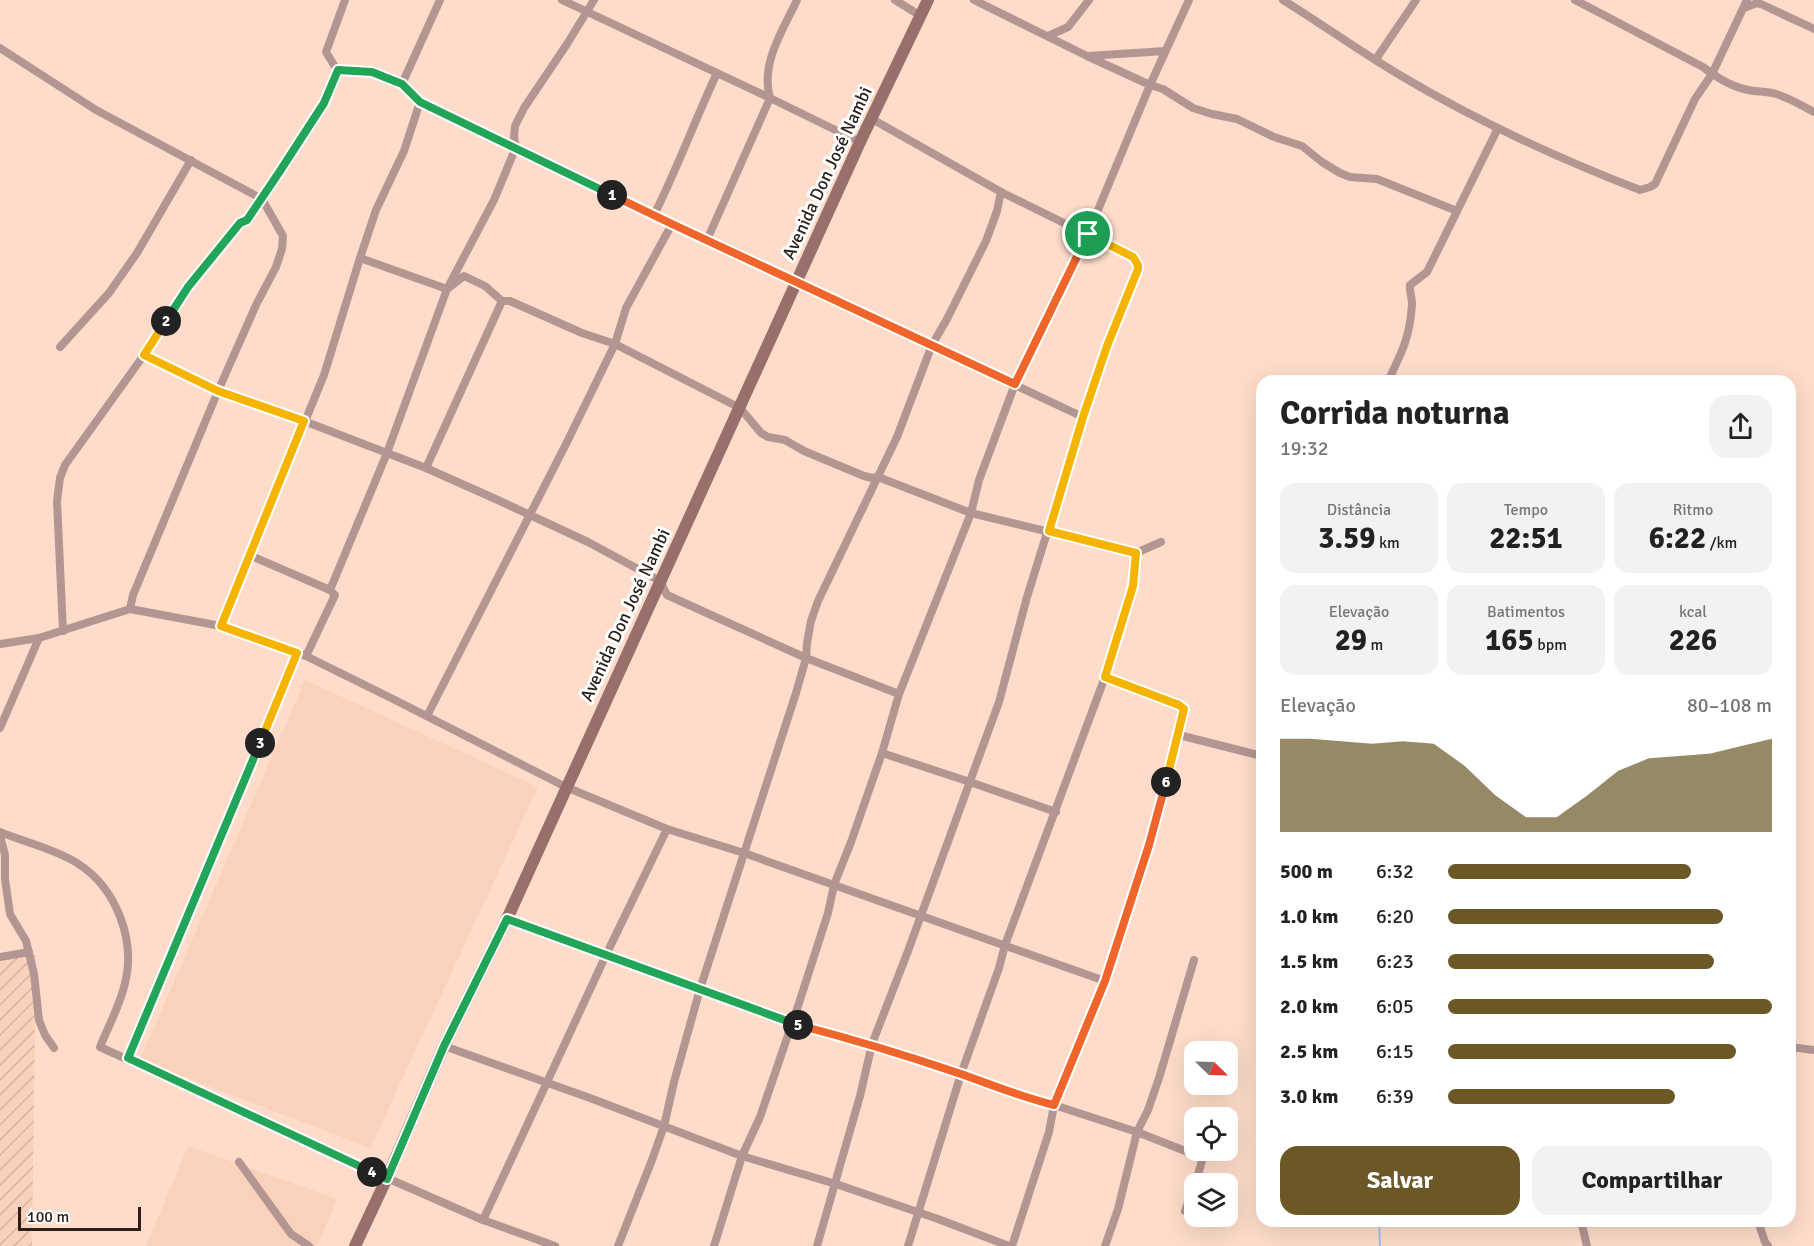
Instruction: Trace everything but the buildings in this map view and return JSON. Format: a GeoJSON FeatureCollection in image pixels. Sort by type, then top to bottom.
{"type":"FeatureCollection","features":[{"type":"Feature","properties":{"kind":"street"},"geometry":{"type":"LineString","coordinates":[[338,70],[326,52],[345,0]]}},
{"type":"Feature","properties":{"kind":"street"},"geometry":{"type":"LineString","coordinates":[[402,84],[440,0]]}},
{"type":"Feature","properties":{"kind":"street"},"geometry":{"type":"LineString","coordinates":[[562,0],[860,142]]}},
{"type":"Feature","properties":{"kind":"street"},"geometry":{"type":"LineString","coordinates":[[330,590],[387,453],[447,289],[494,200],[516,147],[515,126],[524,108],[594,0]]}},
{"type":"Feature","properties":{"kind":"street"},"geometry":{"type":"LineString","coordinates":[[594,0],[601,19]]}},
{"type":"Feature","properties":{"kind":"street"},"geometry":{"type":"LineString","coordinates":[[707,240],[770,98],[766,76],[771,58],[797,0]]}},
{"type":"Feature","properties":{"kind":"street"},"geometry":{"type":"LineString","coordinates":[[895,0],[921,16]]}},
{"type":"Feature","properties":{"kind":"street","name":"Avenida Don José Nambi"},"geometry":{"type":"LineString","coordinates":[[355,1246],[387,1179],[444,1046],[507,919],[860,142],[928,0]]}},
{"type":"Feature","properties":{"kind":"street"},"geometry":{"type":"LineString","coordinates":[[974,0],[1087,56],[1163,89],[1193,108],[1237,119],[1274,137],[1302,146],[1322,162],[1350,177],[1377,179],[1457,211]]}},
{"type":"Feature","properties":{"kind":"street"},"geometry":{"type":"LineString","coordinates":[[1048,36],[1068,27],[1089,0]]}},
{"type":"Feature","properties":{"kind":"street"},"geometry":{"type":"LineString","coordinates":[[714,1246],[742,1156],[760,1117],[822,934],[834,885],[882,753],[899,694],[971,513],[979,480],[1015,384],[1088,234],[1150,85],[1189,0]]}},
{"type":"Feature","properties":{"kind":"street"},"geometry":{"type":"LineString","coordinates":[[1283,0],[1397,73],[1498,128],[1564,160],[1640,190],[1655,184],[1695,99],[1712,75],[1746,4],[1761,4],[1814,28]]}},
{"type":"Feature","properties":{"kind":"street"},"geometry":{"type":"LineString","coordinates":[[1376,59],[1416,0]]}},
{"type":"Feature","properties":{"kind":"street"},"geometry":{"type":"LineString","coordinates":[[1575,0],[1703,67],[1712,75],[1745,90],[1774,93],[1814,112]]}},
{"type":"Feature","properties":{"kind":"street"},"geometry":{"type":"LineString","coordinates":[[1068,27],[1069,46]]}},
{"type":"Feature","properties":{"kind":"street"},"geometry":{"type":"LineString","coordinates":[[0,48],[96,110],[262,199],[283,236],[282,249],[271,279],[256,305],[218,391],[130,609]]}},
{"type":"Feature","properties":{"kind":"street"},"geometry":{"type":"LineString","coordinates":[[1087,56],[1165,51]]}},
{"type":"Feature","properties":{"kind":"street"},"geometry":{"type":"LineString","coordinates":[[338,70],[372,72],[402,84],[420,102],[672,224],[1083,417]]}},
{"type":"Feature","properties":{"kind":"street"},"geometry":{"type":"LineString","coordinates":[[63,631],[57,501],[60,478],[65,465],[144,355],[188,287],[240,223],[247,220],[262,199],[324,103],[338,70]]}},
{"type":"Feature","properties":{"kind":"street"},"geometry":{"type":"LineString","coordinates":[[654,215],[717,73]]}},
{"type":"Feature","properties":{"kind":"street"},"geometry":{"type":"LineString","coordinates":[[221,626],[324,375],[376,210],[404,151],[420,102]]}},
{"type":"Feature","properties":{"kind":"street"},"geometry":{"type":"LineString","coordinates":[[817,1246],[860,1096],[872,1044],[921,917],[1002,693],[1027,597],[1083,417],[1107,346],[1138,269],[1133,257],[1001,192],[872,119]]}},
{"type":"Feature","properties":{"kind":"street"},"geometry":{"type":"LineString","coordinates":[[1391,375],[1409,333],[1412,301],[1410,285],[1427,272],[1498,128]]}},
{"type":"Feature","properties":{"kind":"street"},"geometry":{"type":"LineString","coordinates":[[60,347],[110,293],[137,253],[191,160]]}},
{"type":"Feature","properties":{"kind":"street"},"geometry":{"type":"LineString","coordinates":[[618,1246],[664,1126],[700,989],[806,658],[811,621],[818,601],[897,437],[932,345],[986,241],[1001,192]]}},
{"type":"Feature","properties":{"kind":"street"},"geometry":{"type":"LineString","coordinates":[[427,716],[615,344],[626,308],[672,224]]}},
{"type":"Feature","properties":{"kind":"street"},"geometry":{"type":"LineString","coordinates":[[360,258],[447,289]]}},
{"type":"Feature","properties":{"kind":"street"},"geometry":{"type":"LineString","coordinates":[[447,289],[464,276],[485,286],[502,302]]}},
{"type":"Feature","properties":{"kind":"street"},"geometry":{"type":"LineString","coordinates":[[502,302],[510,301],[582,333],[615,344],[740,408],[760,433],[785,441],[864,476],[878,477],[971,513],[1136,553],[1161,542]]}},
{"type":"Feature","properties":{"kind":"street"},"geometry":{"type":"LineString","coordinates":[[426,468],[502,302]]}},
{"type":"Feature","properties":{"kind":"street"},"geometry":{"type":"LineString","coordinates":[[144,355],[218,391],[426,468],[588,542],[660,581],[667,595],[806,658],[899,694]]}},
{"type":"Feature","properties":{"kind":"street"},"geometry":{"type":"LineString","coordinates":[[908,1246],[961,1074],[1005,945],[1105,677],[1133,586],[1136,553]]}},
{"type":"Feature","properties":{"kind":"street"},"geometry":{"type":"LineString","coordinates":[[128,1058],[301,654],[335,595],[330,590],[249,555]]}},
{"type":"Feature","properties":{"kind":"street"},"geometry":{"type":"LineString","coordinates":[[0,644],[39,638],[130,609],[221,626],[301,654],[566,787],[667,829],[744,853],[1105,981]]}},
{"type":"Feature","properties":{"kind":"street"},"geometry":{"type":"LineString","coordinates":[[0,728],[39,638]]}},
{"type":"Feature","properties":{"kind":"street"},"geometry":{"type":"LineString","coordinates":[[444,1046],[742,1156],[836,1184],[1010,1246],[1049,1132],[1054,1105],[1105,981],[1149,845],[1184,709],[1179,705],[1105,677]]}},
{"type":"Feature","properties":{"kind":"street"},"geometry":{"type":"LineString","coordinates":[[1179,735],[1256,754]]}},
{"type":"Feature","properties":{"kind":"street"},"geometry":{"type":"LineString","coordinates":[[882,753],[1056,812]]}},
{"type":"Feature","properties":{"kind":"street"},"geometry":{"type":"LineString","coordinates":[[483,1220],[667,829]]}},
{"type":"Feature","properties":{"kind":"street"},"geometry":{"type":"LineString","coordinates":[[0,834],[75,862],[91,873],[116,906],[128,943],[129,961],[124,988],[100,1047],[387,1179],[483,1220],[555,1246]]}},
{"type":"Feature","properties":{"kind":"street"},"geometry":{"type":"LineString","coordinates":[[0,834],[6,855],[5,879],[10,914],[26,941],[34,974],[39,1020],[54,1048]]}},
{"type":"Feature","properties":{"kind":"street"},"geometry":{"type":"LineString","coordinates":[[507,919],[792,1023],[872,1044],[1032,1100],[1137,1132],[1198,1156],[1202,1161],[1198,1173]]}},
{"type":"Feature","properties":{"kind":"street"},"geometry":{"type":"LineString","coordinates":[[0,957],[29,952]]}},
{"type":"Feature","properties":{"kind":"street"},"geometry":{"type":"LineString","coordinates":[[1105,1246],[1118,1209],[1137,1132],[1148,1110],[1159,1078],[1194,960]]}},
{"type":"Feature","properties":{"kind":"street"},"geometry":{"type":"LineString","coordinates":[[1796,1048],[1814,1050]]}},
{"type":"Feature","properties":{"kind":"street"},"geometry":{"type":"LineString","coordinates":[[239,1162],[291,1234],[309,1246]]}},
{"type":"Feature","properties":{"kind":"street"},"geometry":{"type":"LineString","coordinates":[[1582,1227],[1587,1246]]}},
{"type":"Feature","properties":{"kind":"street"},"geometry":{"type":"LineString","coordinates":[[1760,1227],[1767,1246]]}},
{"type":"Feature","properties":{"kind":"shaded area"},"geometry":{"type":"Polygon","coordinates":[[[305,680],[538,787],[370,1148],[140,1060],[305,680]]]}},
{"type":"Feature","properties":{"kind":"shaded area"},"geometry":{"type":"Polygon","coordinates":[[[36,955],[32,1246],[0,1246],[0,960],[36,955]]]}},
{"type":"Feature","properties":{"kind":"shaded area"},"geometry":{"type":"Polygon","coordinates":[[[188,1146],[337,1199],[317,1246],[146,1246],[188,1146]]]}},
{"type":"Feature","properties":{"kind":"waterway"},"geometry":{"type":"LineString","coordinates":[[1379,1227],[1380,1246]]}},
{"type":"Feature","properties":{"kind":"route"},"geometry":{"type":"LineString","coordinates":[[338,70],[372,72],[402,84],[420,102],[672,224],[1015,384],[1088,234],[1133,257],[1138,269],[1107,346],[1049,531],[1136,553],[1133,586],[1105,677],[1179,705],[1184,709],[1149,845],[1105,981],[1054,1105],[1032,1100],[872,1044],[792,1023],[507,919],[444,1046],[387,1179],[128,1058],[297,653],[221,626],[304,421],[218,391],[144,355],[188,287],[240,223],[247,220],[262,199],[324,103],[338,70]]}}]}
